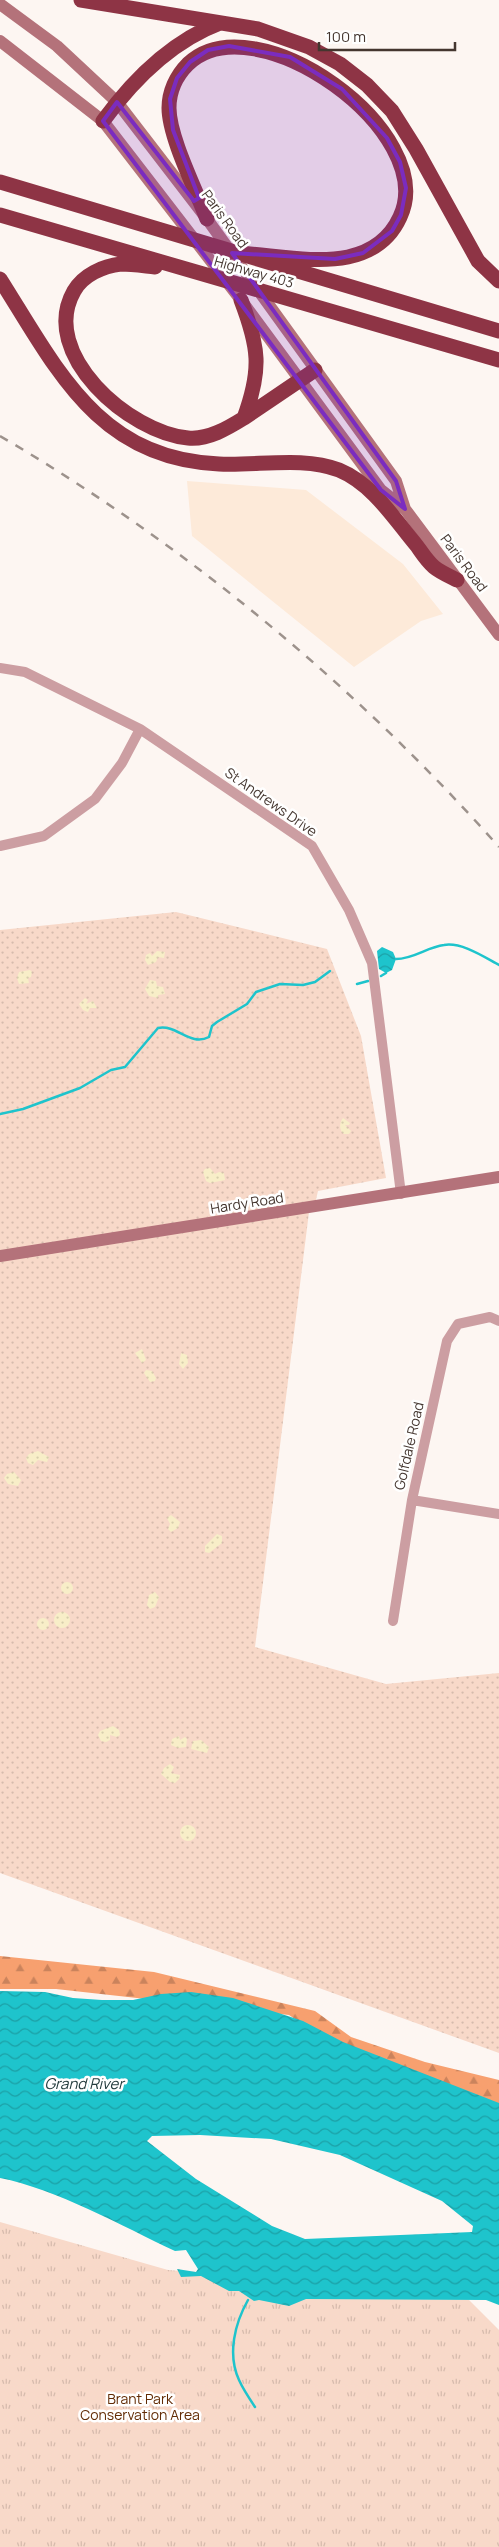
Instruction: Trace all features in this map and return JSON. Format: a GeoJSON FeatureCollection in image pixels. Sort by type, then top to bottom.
{"type":"FeatureCollection","features":[{"type":"Feature","properties":{"kind":"highway"},"geometry":{"type":"LineString","coordinates":[[80,0],[258,29],[309,47],[340,64],[367,85],[402,126],[478,260],[499,281]]}},
{"type":"Feature","properties":{"kind":"highway"},"geometry":{"type":"LineString","coordinates":[[103,121],[117,102],[164,55],[184,40],[202,30],[224,22]]}},
{"type":"Feature","properties":{"kind":"highway"},"geometry":{"type":"LineString","coordinates":[[207,218],[170,120],[171,94],[183,70],[199,55],[213,49],[229,46],[253,47],[278,53],[316,70],[355,100],[387,138],[403,170],[406,188],[404,206],[392,231],[379,244],[362,253],[335,259],[270,260]]}},
{"type":"Feature","properties":{"kind":"highway","name":"Highway 403"},"geometry":{"type":"LineString","coordinates":[[0,182],[238,253],[270,260],[499,331]]}},
{"type":"Feature","properties":{"kind":"highway","name":"Highway 403"},"geometry":{"type":"LineString","coordinates":[[0,215],[499,360]]}},
{"type":"Feature","properties":{"kind":"highway"},"geometry":{"type":"LineString","coordinates":[[184,269],[121,264],[103,269],[83,278],[68,302],[65,323],[70,347],[78,363],[101,391],[125,412],[156,429],[189,438],[216,433],[244,418],[315,370]]}},
{"type":"Feature","properties":{"kind":"highway"},"geometry":{"type":"LineString","coordinates":[[0,278],[68,384],[87,407],[115,430],[143,446],[190,460],[233,465],[298,464],[324,466],[340,471],[358,480],[383,504],[434,567],[457,580]]}},
{"type":"Feature","properties":{"kind":"highway"},"geometry":{"type":"LineString","coordinates":[[241,300],[253,331],[258,368],[244,418]]}},
{"type":"Feature","properties":{"kind":"main road","name":"Paris Road"},"geometry":{"type":"LineString","coordinates":[[0,4],[57,46],[117,102],[207,218],[396,481],[405,509]]}},
{"type":"Feature","properties":{"kind":"main road","name":"Paris Road"},"geometry":{"type":"LineString","coordinates":[[0,40],[36,66],[103,121],[241,300],[381,490],[405,509],[499,635]]}},
{"type":"Feature","properties":{"kind":"main road","name":"Hardy Road"},"geometry":{"type":"LineString","coordinates":[[0,1256],[499,1177]]}},
{"type":"Feature","properties":{"kind":"street","name":"St Andrews Drive"},"geometry":{"type":"LineString","coordinates":[[0,668],[25,672],[140,728],[312,846],[349,910],[372,963],[401,1194]]}},
{"type":"Feature","properties":{"kind":"street"},"geometry":{"type":"LineString","coordinates":[[0,846],[44,836],[95,799],[122,763],[140,728]]}},
{"type":"Feature","properties":{"kind":"street","name":"Golfdale Road"},"geometry":{"type":"LineString","coordinates":[[393,1621],[412,1500],[447,1341],[458,1324],[490,1317],[499,1322]]}},
{"type":"Feature","properties":{"kind":"street"},"geometry":{"type":"LineString","coordinates":[[412,1500],[499,1514]]}},
{"type":"Feature","properties":{"kind":"highlighted area"},"geometry":{"type":"Polygon","coordinates":[[[229,46],[290,57],[342,89],[387,138],[400,162],[406,188],[401,215],[392,231],[363,253],[335,259],[232,253],[396,481],[405,509],[381,490],[103,121],[117,102],[194,201],[199,198],[173,130],[170,99],[177,78],[190,62],[208,50],[229,46]]]}},
{"type":"Feature","properties":{"kind":"shaded area"},"geometry":{"type":"Polygon","coordinates":[[[187,481],[306,490],[403,564],[443,614],[421,621],[354,667],[192,536],[187,481]]]}},
{"type":"Feature","properties":{"kind":"green space"},"geometry":{"type":"Polygon","coordinates":[[[176,912],[327,949],[361,1036],[386,1178],[318,1191],[313,1212],[309,1212],[255,1647],[386,1684],[499,1673],[499,2053],[0,1873],[0,930],[176,912]]]}},
{"type":"Feature","properties":{"kind":"green space"},"geometry":{"type":"Polygon","coordinates":[[[0,1956],[154,1972],[315,2011],[351,2037],[425,2062],[499,2080],[499,2106],[325,2039],[289,2015],[56,1989],[0,1989],[0,1956]]]}},
{"type":"Feature","properties":{"kind":"green space","name":"Brant Park Conservation Area"},"geometry":{"type":"Polygon","coordinates":[[[0,2222],[168,2270],[463,2294],[499,2330],[499,2547],[0,2547],[0,2222]]]}},
{"type":"Feature","properties":{"kind":"sand"},"geometry":{"type":"Polygon","coordinates":[[[157,951],[165,952],[164,958],[158,957],[156,962],[148,965],[145,960],[146,955],[150,953],[152,956],[157,951]]]}},
{"type":"Feature","properties":{"kind":"sand"},"geometry":{"type":"Polygon","coordinates":[[[30,970],[32,972],[31,977],[28,978],[29,983],[19,984],[17,978],[19,972],[30,970]]]}},
{"type":"Feature","properties":{"kind":"sand"},"geometry":{"type":"Polygon","coordinates":[[[150,980],[156,981],[157,986],[163,987],[165,994],[158,995],[158,998],[149,996],[145,989],[150,980]]]}},
{"type":"Feature","properties":{"kind":"sand"},"geometry":{"type":"Polygon","coordinates":[[[85,998],[88,1000],[86,1004],[93,1001],[97,1008],[90,1008],[88,1012],[83,1010],[79,1004],[85,998]]]}},
{"type":"Feature","properties":{"kind":"sand"},"geometry":{"type":"Polygon","coordinates":[[[343,1118],[350,1123],[345,1125],[351,1131],[349,1134],[344,1134],[341,1131],[340,1124],[343,1118]]]}},
{"type":"Feature","properties":{"kind":"sand"},"geometry":{"type":"Polygon","coordinates":[[[210,1168],[215,1174],[219,1172],[224,1173],[225,1180],[210,1183],[206,1181],[203,1172],[205,1169],[210,1168]]]}},
{"type":"Feature","properties":{"kind":"sand"},"geometry":{"type":"Polygon","coordinates":[[[142,1349],[146,1360],[142,1363],[135,1353],[142,1349]]]}},
{"type":"Feature","properties":{"kind":"sand"},"geometry":{"type":"Polygon","coordinates":[[[181,1353],[187,1355],[188,1363],[183,1369],[179,1364],[181,1353]]]}},
{"type":"Feature","properties":{"kind":"sand"},"geometry":{"type":"Polygon","coordinates":[[[146,1370],[152,1371],[156,1378],[155,1381],[150,1382],[144,1373],[146,1370]]]}},
{"type":"Feature","properties":{"kind":"sand"},"geometry":{"type":"Polygon","coordinates":[[[38,1451],[49,1457],[47,1462],[38,1460],[33,1465],[28,1463],[26,1458],[29,1454],[38,1451]]]}},
{"type":"Feature","properties":{"kind":"sand"},"geometry":{"type":"Polygon","coordinates":[[[14,1472],[21,1480],[18,1486],[8,1484],[4,1478],[7,1474],[14,1472]]]}},
{"type":"Feature","properties":{"kind":"sand"},"geometry":{"type":"Polygon","coordinates":[[[171,1515],[180,1522],[178,1528],[171,1532],[168,1529],[170,1524],[167,1518],[171,1515]]]}},
{"type":"Feature","properties":{"kind":"sand"},"geometry":{"type":"Polygon","coordinates":[[[217,1534],[222,1536],[222,1543],[209,1553],[205,1552],[205,1546],[217,1534]]]}},
{"type":"Feature","properties":{"kind":"sand"},"geometry":{"type":"Polygon","coordinates":[[[67,1582],[73,1588],[67,1594],[61,1588],[67,1582]]]}},
{"type":"Feature","properties":{"kind":"sand"},"geometry":{"type":"Polygon","coordinates":[[[155,1592],[159,1597],[155,1607],[150,1609],[147,1605],[149,1595],[155,1592]]]}},
{"type":"Feature","properties":{"kind":"sand"},"geometry":{"type":"Polygon","coordinates":[[[62,1612],[68,1614],[70,1620],[68,1626],[62,1628],[56,1626],[54,1620],[56,1614],[62,1612]]]}},
{"type":"Feature","properties":{"kind":"sand"},"geometry":{"type":"Polygon","coordinates":[[[45,1618],[48,1619],[48,1629],[41,1630],[38,1629],[37,1622],[38,1619],[45,1618]]]}},
{"type":"Feature","properties":{"kind":"sand"},"geometry":{"type":"Polygon","coordinates":[[[113,1726],[119,1730],[120,1735],[117,1737],[110,1735],[110,1740],[106,1742],[101,1741],[98,1735],[100,1731],[113,1726]]]}},
{"type":"Feature","properties":{"kind":"sand"},"geometry":{"type":"Polygon","coordinates":[[[179,1736],[180,1740],[185,1737],[187,1739],[186,1747],[178,1748],[171,1745],[172,1739],[179,1736]]]}},
{"type":"Feature","properties":{"kind":"sand"},"geometry":{"type":"Polygon","coordinates":[[[201,1740],[209,1747],[207,1753],[191,1749],[193,1741],[201,1740]]]}},
{"type":"Feature","properties":{"kind":"sand"},"geometry":{"type":"Polygon","coordinates":[[[170,1764],[174,1767],[171,1773],[180,1775],[175,1783],[170,1782],[161,1774],[164,1768],[170,1764]]]}},
{"type":"Feature","properties":{"kind":"sand"},"geometry":{"type":"Polygon","coordinates":[[[188,1825],[194,1827],[196,1833],[194,1839],[188,1841],[182,1839],[180,1833],[182,1827],[188,1825]]]}},
{"type":"Feature","properties":{"kind":"water"},"geometry":{"type":"Polygon","coordinates":[[[382,947],[393,952],[396,959],[392,970],[386,973],[379,969],[377,951],[382,947]]]}},
{"type":"Feature","properties":{"kind":"water","name":"Grand River"},"geometry":{"type":"Polygon","coordinates":[[[0,1991],[45,1992],[73,1998],[102,2000],[133,2000],[161,1994],[191,1992],[233,1998],[303,2021],[343,2042],[499,2103],[499,2305],[486,2300],[306,2299],[289,2306],[259,2300],[254,2301],[239,2291],[229,2291],[201,2276],[181,2277],[177,2269],[196,2272],[198,2269],[186,2250],[175,2251],[66,2199],[21,2183],[0,2178],[0,1991]],[[200,2135],[152,2136],[147,2141],[196,2179],[272,2226],[305,2239],[472,2232],[473,2226],[442,2201],[340,2155],[271,2139],[200,2135]]]}},
{"type":"Feature","properties":{"kind":"waterway"},"geometry":{"type":"LineString","coordinates":[[396,959],[409,957],[438,946],[451,945],[473,951],[499,965]]}},
{"type":"Feature","properties":{"kind":"waterway"},"geometry":{"type":"LineString","coordinates":[[0,1114],[23,1109],[80,1088],[111,1070],[125,1067],[158,1028],[171,1029],[196,1039],[209,1037],[212,1026],[247,1004],[256,992],[280,984],[303,985],[315,982],[330,971]]}},
{"type":"Feature","properties":{"kind":"waterway"},"geometry":{"type":"LineString","coordinates":[[381,976],[386,973]]}},
{"type":"Feature","properties":{"kind":"waterway"},"geometry":{"type":"LineString","coordinates":[[357,984],[368,981]]}},
{"type":"Feature","properties":{"kind":"waterway"},"geometry":{"type":"LineString","coordinates":[[248,2300],[239,2319],[233,2349],[235,2370],[244,2390],[255,2407]]}},
{"type":"Feature","properties":{"kind":"railway"},"geometry":{"type":"LineString","coordinates":[[0,436],[69,478],[136,524],[202,571],[266,622],[387,730],[499,847]]}}]}
